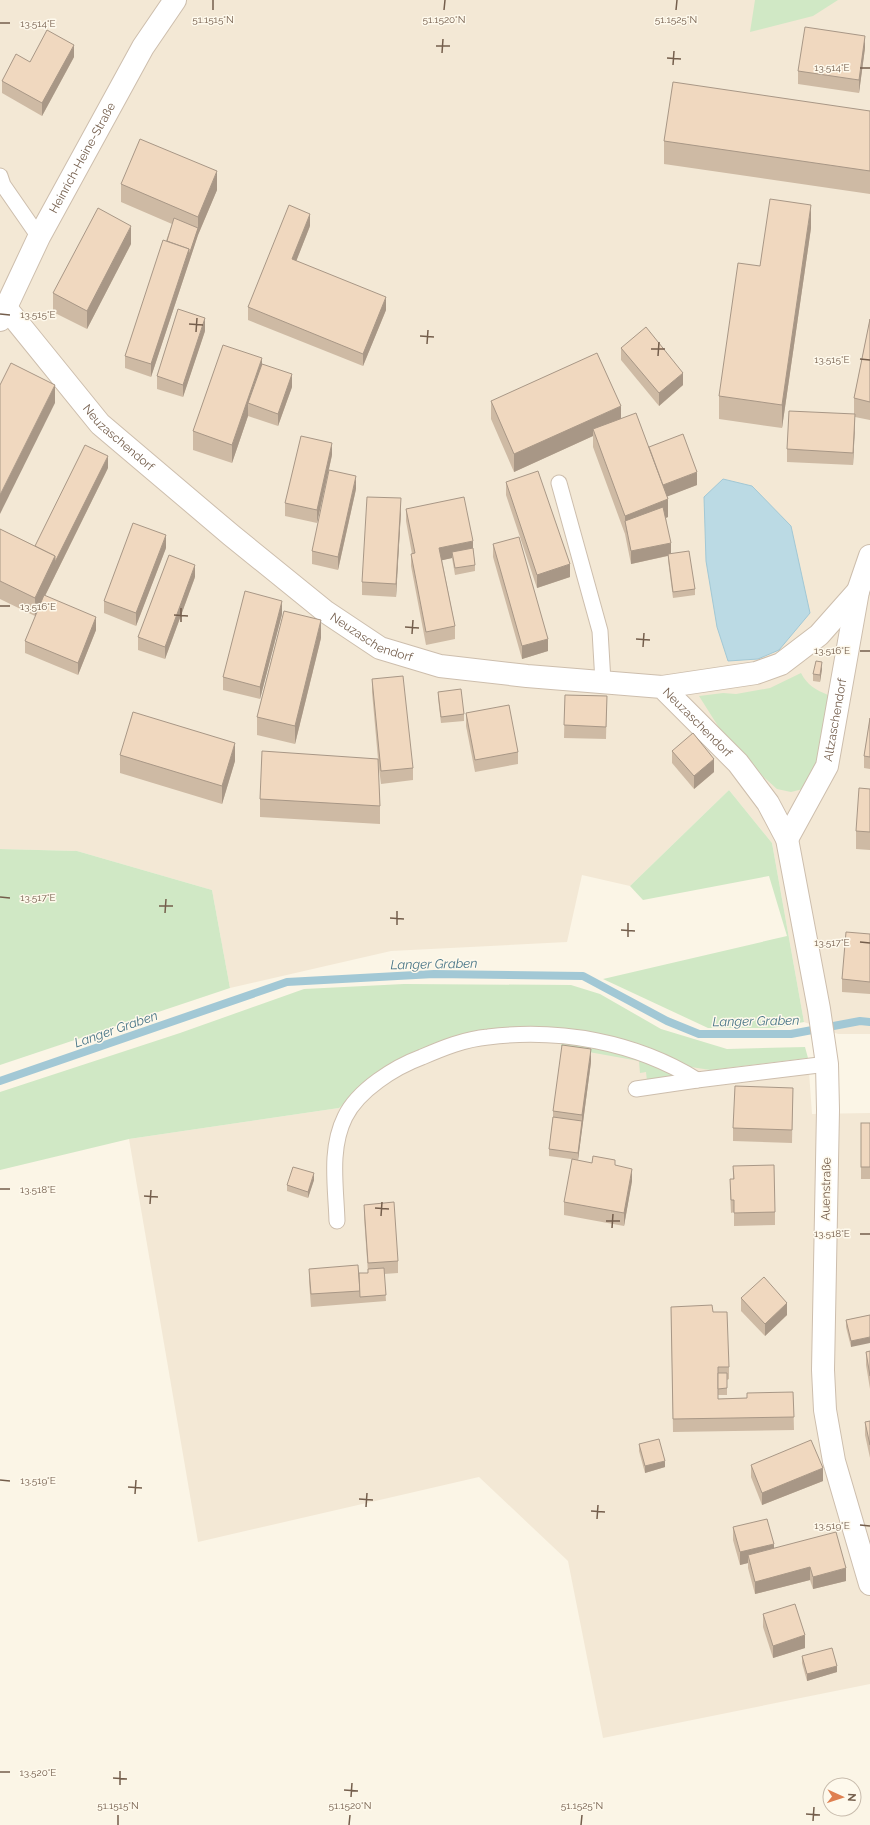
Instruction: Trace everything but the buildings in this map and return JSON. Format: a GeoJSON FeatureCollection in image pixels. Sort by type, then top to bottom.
{"type":"FeatureCollection","features":[{"type":"Feature","properties":{"kind":"street","name":"Heinrich-Heine-Straße"},"geometry":{"type":"LineString","coordinates":[[3,314],[39,236],[143,47],[175,0]]}},
{"type":"Feature","properties":{"kind":"street","name":"Neuzaschendorf"},"geometry":{"type":"LineString","coordinates":[[3,314],[100,424],[231,535],[326,612],[380,648],[440,666],[527,676],[662,687],[738,763],[768,803],[787,839]]}},
{"type":"Feature","properties":{"kind":"street","name":"Altzaschendorf"},"geometry":{"type":"LineString","coordinates":[[787,839],[827,766],[858,591],[870,556]]}},
{"type":"Feature","properties":{"kind":"street","name":"Altzaschendorf"},"geometry":{"type":"LineString","coordinates":[[662,687],[756,673],[781,664],[819,635],[858,591]]}},
{"type":"Feature","properties":{"kind":"street","name":"Auenstraße"},"geometry":{"type":"LineString","coordinates":[[787,839],[820,1009],[826,1055],[828,1110],[824,1325],[825,1410],[834,1461],[870,1584]]}},
{"type":"Feature","properties":{"kind":"lane"},"geometry":{"type":"LineString","coordinates":[[0,176],[3,185],[39,236]]}},
{"type":"Feature","properties":{"kind":"lane"},"geometry":{"type":"LineString","coordinates":[[559,483],[600,632],[603,682]]}},
{"type":"Feature","properties":{"kind":"lane"},"geometry":{"type":"LineString","coordinates":[[337,1221],[335,1154],[338,1135],[346,1116],[359,1099],[384,1076],[406,1062],[454,1044],[487,1037],[522,1034],[555,1036],[592,1040],[644,1053],[677,1068],[697,1080]]}},
{"type":"Feature","properties":{"kind":"lane"},"geometry":{"type":"LineString","coordinates":[[636,1089],[697,1080],[826,1055]]}},
{"type":"Feature","properties":{"kind":"shaded area"},"geometry":{"type":"Polygon","coordinates":[[[0,0],[870,0],[870,1034],[838,1034],[804,1022],[772,843],[729,790],[630,886],[582,875],[567,942],[391,951],[230,988],[212,890],[77,851],[0,849],[0,0]]]}},
{"type":"Feature","properties":{"kind":"shaded area"},"geometry":{"type":"Polygon","coordinates":[[[522,1028],[710,1070],[808,1058],[812,1114],[870,1113],[870,1684],[603,1738],[568,1561],[479,1477],[198,1542],[129,1139],[339,1108],[378,1073],[522,1028]]]}},
{"type":"Feature","properties":{"kind":"green space"},"geometry":{"type":"Polygon","coordinates":[[[755,0],[838,0],[813,16],[750,32],[755,0]]]}},
{"type":"Feature","properties":{"kind":"green space"},"geometry":{"type":"Polygon","coordinates":[[[801,673],[812,687],[828,695],[826,736],[814,773],[807,788],[791,792],[777,789],[757,771],[723,734],[699,696],[723,693],[736,694],[770,688],[801,673]]]}},
{"type":"Feature","properties":{"kind":"green space"},"geometry":{"type":"Polygon","coordinates":[[[729,790],[772,843],[804,1022],[773,1028],[708,1028],[603,979],[787,936],[769,876],[643,900],[630,886],[729,790]]]}},
{"type":"Feature","properties":{"kind":"green space"},"geometry":{"type":"Polygon","coordinates":[[[0,849],[77,851],[212,890],[230,988],[0,1065],[0,849]]]}},
{"type":"Feature","properties":{"kind":"green space"},"geometry":{"type":"Polygon","coordinates":[[[404,984],[571,985],[600,994],[661,1029],[727,1049],[805,1047],[808,1058],[710,1070],[685,1066],[644,1049],[486,1031],[352,1097],[339,1108],[129,1139],[0,1170],[0,1092],[180,1033],[304,989],[404,984]]]}},
{"type":"Feature","properties":{"kind":"green space"},"geometry":{"type":"Polygon","coordinates":[[[561,1041],[619,1049],[681,1075],[647,1081],[646,1072],[640,1073],[639,1061],[561,1047],[561,1041]]]}},
{"type":"Feature","properties":{"kind":"water"},"geometry":{"type":"Polygon","coordinates":[[[723,479],[752,486],[791,526],[810,613],[779,650],[758,659],[728,661],[717,627],[706,561],[704,497],[723,479]]]}},
{"type":"Feature","properties":{"kind":"waterway","name":"Langer Graben"},"geometry":{"type":"LineString","coordinates":[[0,1081],[287,982],[434,974],[583,976],[667,1021],[699,1034],[791,1034],[860,1021],[870,1022]]}}]}
